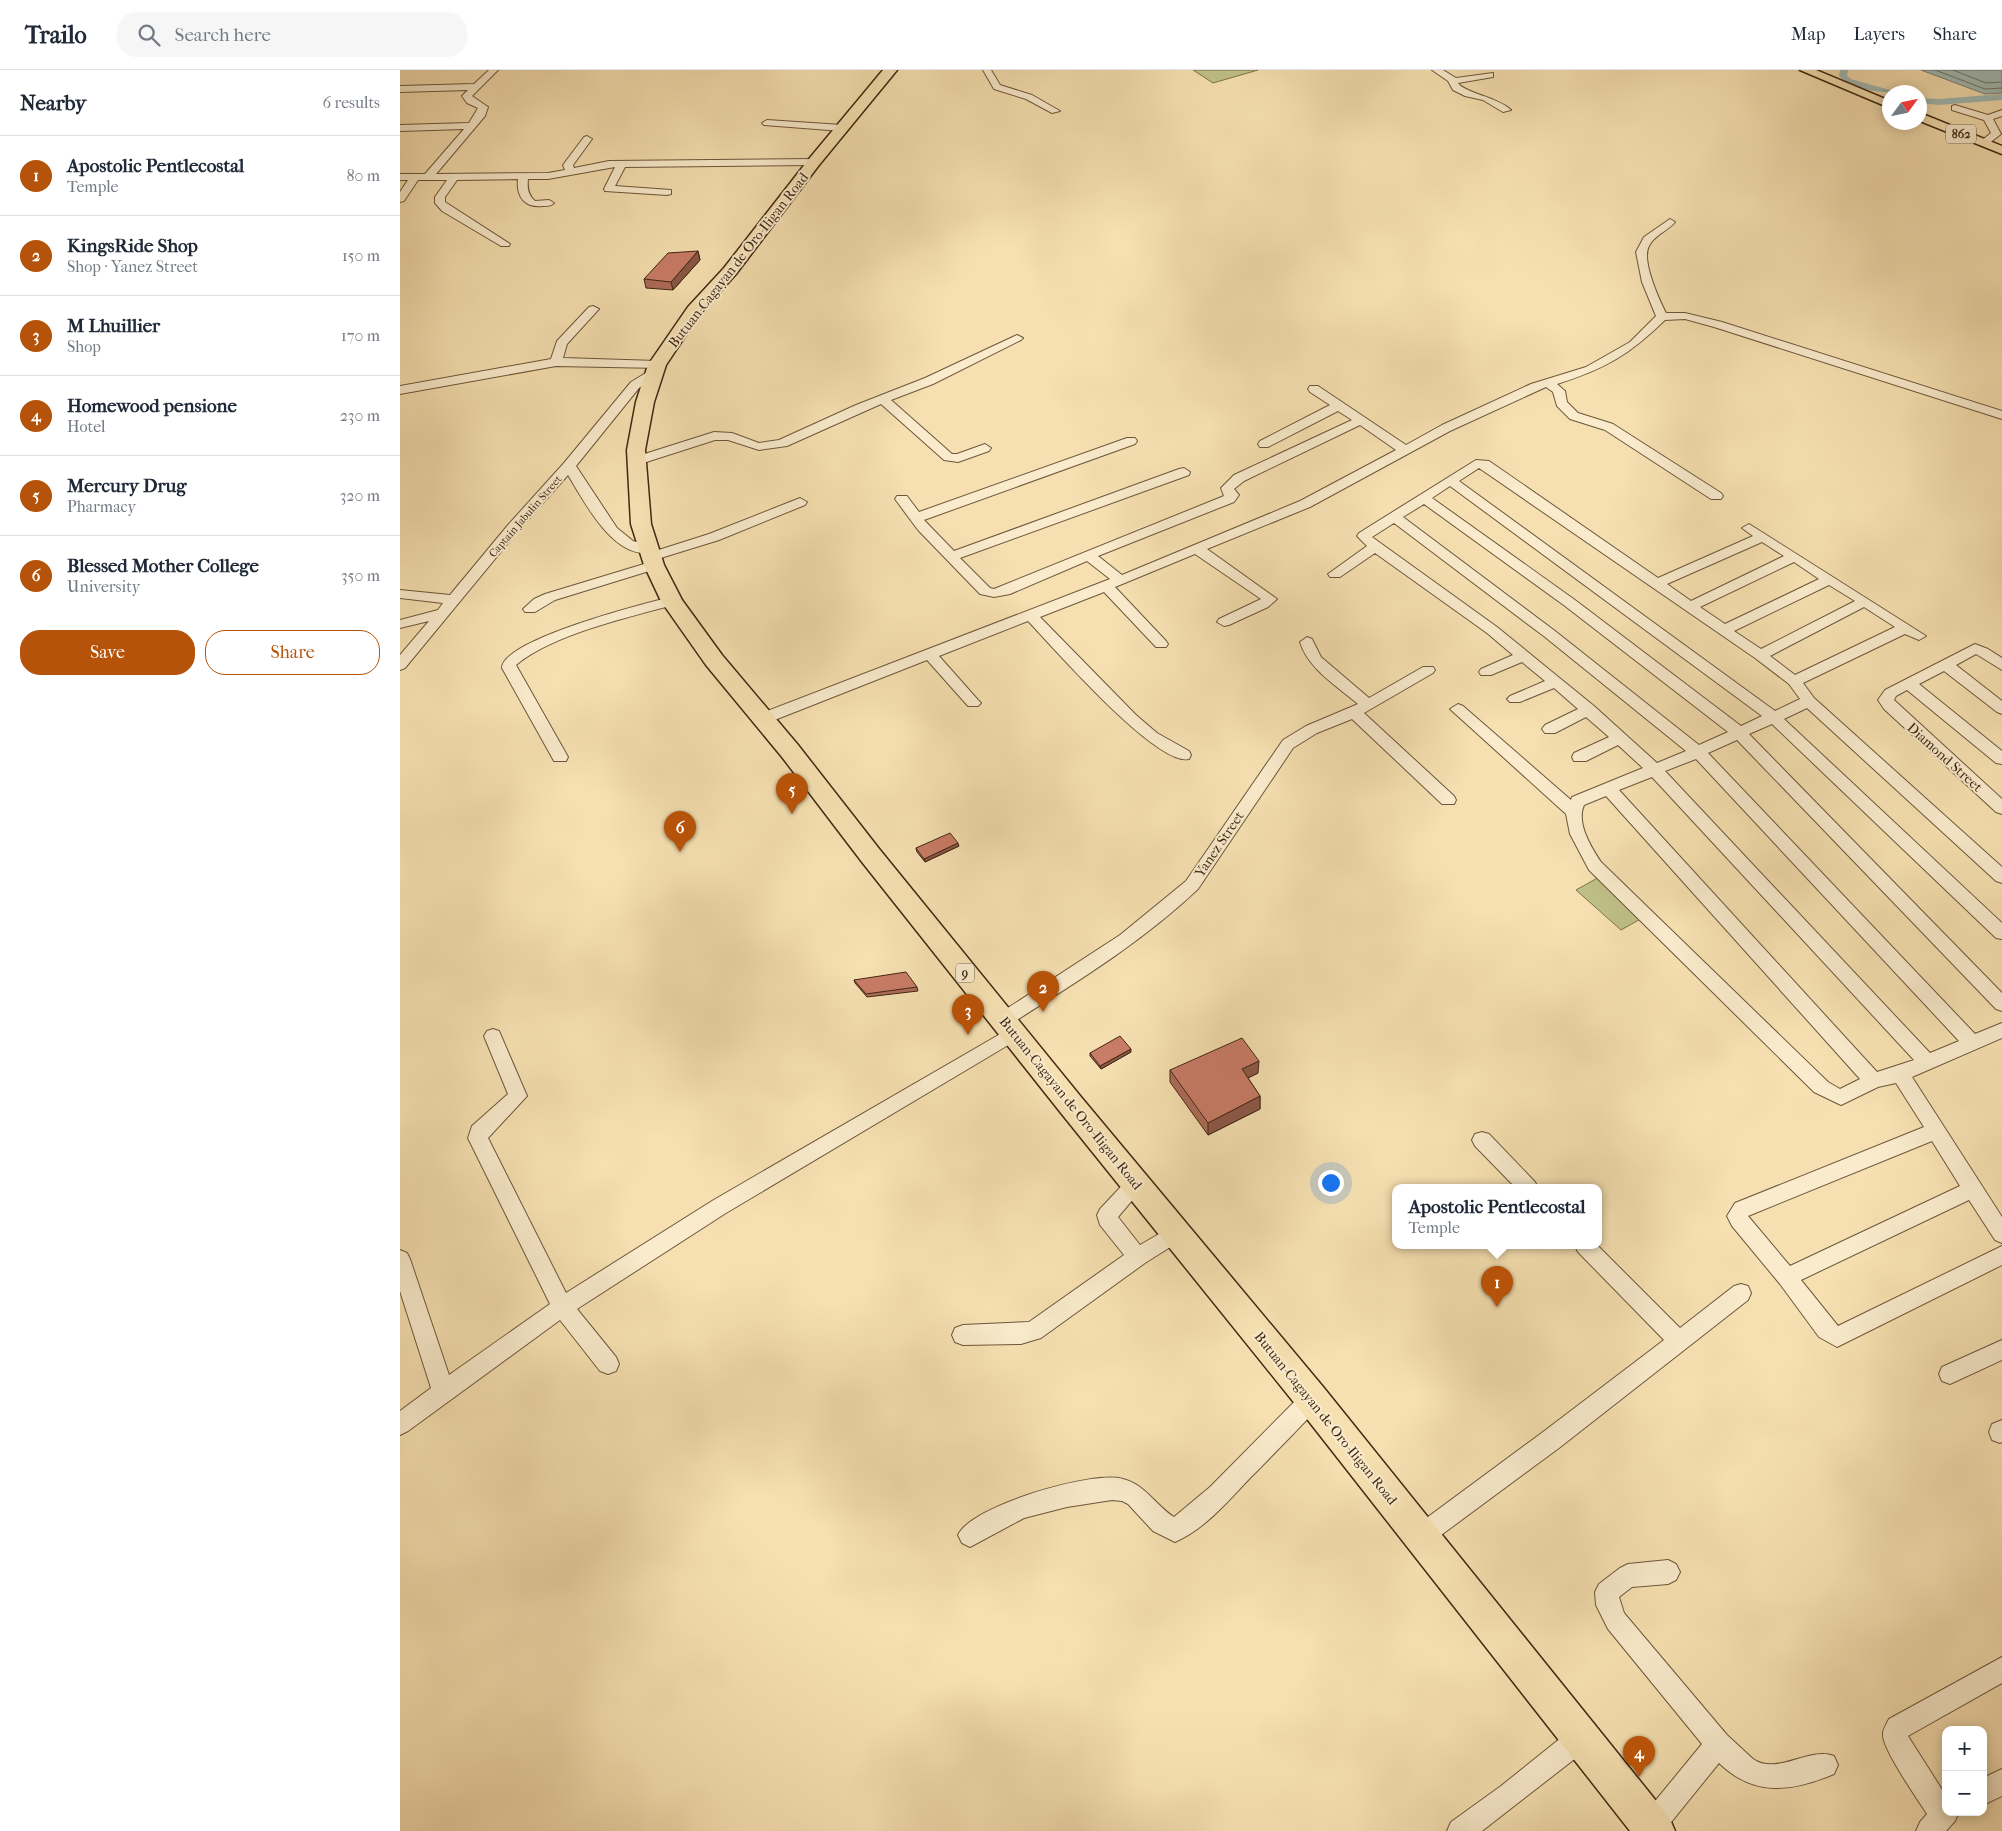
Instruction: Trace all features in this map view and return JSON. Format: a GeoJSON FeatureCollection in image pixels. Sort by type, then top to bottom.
{"type":"FeatureCollection","features":[{"type":"Feature","properties":{"kind":"highway","name":"Butuan-Cagayan de Oro-Iligan Road"},"geometry":{"type":"LineString","coordinates":[[890,70],[814,162],[758,235],[694,311],[655,369],[641,419],[637,461],[639,509],[651,557],[672,601],[695,636],[790,751],[903,897],[1230,1302],[1312,1399],[1653,1828]]}},
{"type":"Feature","properties":{"kind":"main road"},"geometry":{"type":"LineString","coordinates":[[1806,70],[1882,102]]}},
{"type":"Feature","properties":{"kind":"main road","name":"862"},"geometry":{"type":"LineString","coordinates":[[1927,120],[2002,150]]}},
{"type":"Feature","properties":{"kind":"street"},"geometry":{"type":"LineString","coordinates":[[428,177],[484,110],[467,99],[494,70]]}},
{"type":"Feature","properties":{"kind":"street"},"geometry":{"type":"LineString","coordinates":[[987,70],[997,87],[1029,97],[1055,111]]}},
{"type":"Feature","properties":{"kind":"street"},"geometry":{"type":"LineString","coordinates":[[1436,70],[1454,81],[1490,75]]}},
{"type":"Feature","properties":{"kind":"street"},"geometry":{"type":"LineString","coordinates":[[1454,81],[1453,85],[1456,88],[1468,94],[1486,98],[1506,110]]}},
{"type":"Feature","properties":{"kind":"street"},"geometry":{"type":"LineString","coordinates":[[400,89],[477,87]]}},
{"type":"Feature","properties":{"kind":"street"},"geometry":{"type":"LineString","coordinates":[[1955,108],[1988,118],[2002,113]]}},
{"type":"Feature","properties":{"kind":"street"},"geometry":{"type":"LineString","coordinates":[[1984,143],[1996,134],[1988,118]]}},
{"type":"Feature","properties":{"kind":"street"},"geometry":{"type":"LineString","coordinates":[[767,123],[842,128]]}},
{"type":"Feature","properties":{"kind":"street"},"geometry":{"type":"LineString","coordinates":[[400,128],[472,126]]}},
{"type":"Feature","properties":{"kind":"street"},"geometry":{"type":"LineString","coordinates":[[570,171],[568,165],[587,139]]}},
{"type":"Feature","properties":{"kind":"street"},"geometry":{"type":"LineString","coordinates":[[400,177],[548,176],[598,165],[621,164],[814,162]]}},
{"type":"Feature","properties":{"kind":"street"},"geometry":{"type":"LineString","coordinates":[[621,164],[609,190],[667,192]]}},
{"type":"Feature","properties":{"kind":"street"},"geometry":{"type":"LineString","coordinates":[[454,176],[440,197],[440,203],[446,209],[472,222],[505,244]]}},
{"type":"Feature","properties":{"kind":"street"},"geometry":{"type":"LineString","coordinates":[[523,176],[522,187],[526,198],[533,204],[549,203]]}},
{"type":"Feature","properties":{"kind":"street"},"geometry":{"type":"LineString","coordinates":[[400,199],[415,177]]}},
{"type":"Feature","properties":{"kind":"street"},"geometry":{"type":"LineString","coordinates":[[1662,317],[1649,290],[1642,252],[1647,240],[1670,222]]}},
{"type":"Feature","properties":{"kind":"street"},"geometry":{"type":"LineString","coordinates":[[556,362],[561,343],[593,310]]}},
{"type":"Feature","properties":{"kind":"street"},"geometry":{"type":"LineString","coordinates":[[762,719],[1106,586],[1305,504],[1404,448],[1547,382],[1590,370],[1634,344],[1662,317],[1685,316],[1718,324],[2002,415]]}},
{"type":"Feature","properties":{"kind":"street"},"geometry":{"type":"LineString","coordinates":[[637,461],[714,436],[725,435],[741,439],[754,446],[771,446],[783,443],[882,399],[928,381],[1017,338]]}},
{"type":"Feature","properties":{"kind":"street"},"geometry":{"type":"LineString","coordinates":[[400,390],[556,362],[574,361],[655,369]]}},
{"type":"Feature","properties":{"kind":"street","name":"Captain Jabulin Street"},"geometry":{"type":"LineString","coordinates":[[400,665],[513,528],[569,466],[635,385],[655,369]]}},
{"type":"Feature","properties":{"kind":"street"},"geometry":{"type":"LineString","coordinates":[[1547,382],[1559,391],[1561,403],[1574,416],[1609,427],[1716,496]]}},
{"type":"Feature","properties":{"kind":"street"},"geometry":{"type":"LineString","coordinates":[[1314,390],[1404,448]]}},
{"type":"Feature","properties":{"kind":"street"},"geometry":{"type":"LineString","coordinates":[[882,399],[948,458],[958,458],[985,448]]}},
{"type":"Feature","properties":{"kind":"street"},"geometry":{"type":"LineString","coordinates":[[1264,444],[1338,406]]}},
{"type":"Feature","properties":{"kind":"street"},"geometry":{"type":"LineString","coordinates":[[902,499],[916,518],[985,590],[994,593],[1005,591],[1088,555],[1229,499],[1232,495],[1226,488],[1239,478],[1360,420]]}},
{"type":"Feature","properties":{"kind":"street"},"geometry":{"type":"LineString","coordinates":[[916,518],[1131,441]]}},
{"type":"Feature","properties":{"kind":"street"},"geometry":{"type":"LineString","coordinates":[[1927,1062],[1654,769],[1589,710],[1492,630],[1375,547],[1364,536],[1476,464],[1484,464],[1658,583],[1794,680],[1810,701],[2002,877]]}},
{"type":"Feature","properties":{"kind":"street"},"geometry":{"type":"LineString","coordinates":[[569,466],[586,493],[619,537],[627,544],[651,557]]}},
{"type":"Feature","properties":{"kind":"street"},"geometry":{"type":"LineString","coordinates":[[952,556],[1184,472]]}},
{"type":"Feature","properties":{"kind":"street"},"geometry":{"type":"LineString","coordinates":[[1450,480],[1773,717],[2002,933]]}},
{"type":"Feature","properties":{"kind":"street"},"geometry":{"type":"LineString","coordinates":[[1423,497],[1570,603],[1739,733],[2002,1004]]}},
{"type":"Feature","properties":{"kind":"street"},"geometry":{"type":"LineString","coordinates":[[530,610],[539,602],[550,597],[651,557],[714,537],[800,502]]}},
{"type":"Feature","properties":{"kind":"street"},"geometry":{"type":"LineString","coordinates":[[1393,516],[1550,634],[1698,752],[1971,1042]]}},
{"type":"Feature","properties":{"kind":"street"},"geometry":{"type":"LineString","coordinates":[[1749,528],[1828,580],[1919,636]]}},
{"type":"Feature","properties":{"kind":"street"},"geometry":{"type":"LineString","coordinates":[[1658,583],[1762,536]]}},
{"type":"Feature","properties":{"kind":"street"},"geometry":{"type":"LineString","coordinates":[[1335,574],[1375,547]]}},
{"type":"Feature","properties":{"kind":"street"},"geometry":{"type":"LineString","coordinates":[[1197,548],[1270,599],[1224,622]]}},
{"type":"Feature","properties":{"kind":"street"},"geometry":{"type":"LineString","coordinates":[[1088,555],[1120,580]]}},
{"type":"Feature","properties":{"kind":"street"},"geometry":{"type":"LineString","coordinates":[[1691,606],[1794,557]]}},
{"type":"Feature","properties":{"kind":"street"},"geometry":{"type":"LineString","coordinates":[[1724,630],[1828,580]]}},
{"type":"Feature","properties":{"kind":"street"},"geometry":{"type":"LineString","coordinates":[[1106,586],[1161,644]]}},
{"type":"Feature","properties":{"kind":"street"},"geometry":{"type":"LineString","coordinates":[[400,594],[453,600]]}},
{"type":"Feature","properties":{"kind":"street"},"geometry":{"type":"LineString","coordinates":[[560,757],[509,668],[509,663],[520,653],[540,645],[620,616],[672,601]]}},
{"type":"Feature","properties":{"kind":"street"},"geometry":{"type":"LineString","coordinates":[[1760,655],[1864,602]]}},
{"type":"Feature","properties":{"kind":"street"},"geometry":{"type":"LineString","coordinates":[[400,624],[442,613]]}},
{"type":"Feature","properties":{"kind":"street"},"geometry":{"type":"LineString","coordinates":[[1030,615],[1131,719],[1152,737],[1183,755]]}},
{"type":"Feature","properties":{"kind":"street"},"geometry":{"type":"LineString","coordinates":[[1794,680],[1905,628]]}},
{"type":"Feature","properties":{"kind":"street"},"geometry":{"type":"LineString","coordinates":[[1307,642],[1310,652],[1316,660],[1448,800]]}},
{"type":"Feature","properties":{"kind":"street"},"geometry":{"type":"LineString","coordinates":[[2002,665],[1975,649],[1909,684],[2002,759]]}},
{"type":"Feature","properties":{"kind":"street"},"geometry":{"type":"LineString","coordinates":[[930,654],[973,703]]}},
{"type":"Feature","properties":{"kind":"street"},"geometry":{"type":"LineString","coordinates":[[1486,672],[1523,656]]}},
{"type":"Feature","properties":{"kind":"street"},"geometry":{"type":"LineString","coordinates":[[1946,666],[2002,709]]}},
{"type":"Feature","properties":{"kind":"street","name":"Yanez Street"},"geometry":{"type":"LineString","coordinates":[[400,1424],[443,1391],[562,1307],[1008,1026],[1067,978],[1174,903],[1192,885],[1288,744],[1304,732],[1361,708],[1428,670]]}},
{"type":"Feature","properties":{"kind":"street"},"geometry":{"type":"LineString","coordinates":[[1516,699],[1556,682]]}},
{"type":"Feature","properties":{"kind":"street","name":"Diamond Street"},"geometry":{"type":"LineString","coordinates":[[1909,684],[1886,696],[1889,706],[2002,808]]}},
{"type":"Feature","properties":{"kind":"street"},"geometry":{"type":"LineString","coordinates":[[1810,701],[1698,752],[1578,801],[1574,812],[1580,839],[1595,866],[1816,1083],[1835,1095],[1841,1097],[1873,1081],[1900,1074],[2002,1030]]}},
{"type":"Feature","properties":{"kind":"street"},"geometry":{"type":"LineString","coordinates":[[1458,709],[1574,812]]}},
{"type":"Feature","properties":{"kind":"street"},"geometry":{"type":"LineString","coordinates":[[1550,730],[1589,710]]}},
{"type":"Feature","properties":{"kind":"street"},"geometry":{"type":"LineString","coordinates":[[1580,757],[1620,738]]}},
{"type":"Feature","properties":{"kind":"street"},"geometry":{"type":"LineString","coordinates":[[1609,789],[1873,1081]]}},
{"type":"Feature","properties":{"kind":"street"},"geometry":{"type":"LineString","coordinates":[[493,1036],[518,1096],[479,1132],[478,1138],[562,1307],[608,1364]]}},
{"type":"Feature","properties":{"kind":"street"},"geometry":{"type":"LineString","coordinates":[[1900,1074],[2002,1234]]}},
{"type":"Feature","properties":{"kind":"street"},"geometry":{"type":"LineString","coordinates":[[1935,1131],[1739,1212],[1739,1220],[1787,1277],[1826,1330],[1837,1337],[2002,1255]]}},
{"type":"Feature","properties":{"kind":"street"},"geometry":{"type":"LineString","coordinates":[[1482,1140],[1524,1184]]}},
{"type":"Feature","properties":{"kind":"street"},"geometry":{"type":"LineString","coordinates":[[1136,1184],[1107,1215],[1107,1219],[1138,1257]]}},
{"type":"Feature","properties":{"kind":"street"},"geometry":{"type":"LineString","coordinates":[[1787,1277],[1973,1189]]}},
{"type":"Feature","properties":{"kind":"street"},"geometry":{"type":"LineString","coordinates":[[963,1335],[1021,1334],[1034,1331],[1138,1257],[1176,1233]]}},
{"type":"Feature","properties":{"kind":"street"},"geometry":{"type":"LineString","coordinates":[[1588,1249],[1678,1340]]}},
{"type":"Feature","properties":{"kind":"street"},"geometry":{"type":"LineString","coordinates":[[400,1259],[443,1391]]}},
{"type":"Feature","properties":{"kind":"street"},"geometry":{"type":"LineString","coordinates":[[1421,1536],[1551,1440],[1741,1293]]}},
{"type":"Feature","properties":{"kind":"street"},"geometry":{"type":"LineString","coordinates":[[1950,1374],[2002,1350]]}},
{"type":"Feature","properties":{"kind":"street"},"geometry":{"type":"LineString","coordinates":[[970,1535],[998,1517],[1031,1503],[1111,1488],[1128,1491],[1145,1505],[1162,1526],[1175,1530],[1188,1522],[1218,1495],[1312,1399]]}},
{"type":"Feature","properties":{"kind":"street"},"geometry":{"type":"LineString","coordinates":[[1668,1572],[1628,1576],[1607,1592],[1608,1605],[1627,1636],[1690,1708],[1718,1744],[1748,1772],[1759,1775],[1792,1773],[1825,1764]]}},
{"type":"Feature","properties":{"kind":"street"},"geometry":{"type":"LineString","coordinates":[[1939,1819],[1896,1742],[1895,1734],[1898,1728],[2002,1669]]}},
{"type":"Feature","properties":{"kind":"street"},"geometry":{"type":"LineString","coordinates":[[1460,1831],[1581,1738]]}},
{"type":"Feature","properties":{"kind":"street"},"geometry":{"type":"LineString","coordinates":[[1653,1828],[1718,1744]]}},
{"type":"Feature","properties":{"kind":"street"},"geometry":{"type":"LineString","coordinates":[[1987,1790],[2002,1782]]}},
{"type":"Feature","properties":{"kind":"green space"},"geometry":{"type":"Polygon","coordinates":[[[1193,70],[1258,70],[1213,83],[1193,70]]]}},
{"type":"Feature","properties":{"kind":"green space"},"geometry":{"type":"Polygon","coordinates":[[[1601,876],[1646,916],[1621,930],[1576,890],[1601,876]]]}},
{"type":"Feature","properties":{"kind":"water"},"geometry":{"type":"Polygon","coordinates":[[[1921,70],[2002,70],[2002,93],[1985,94],[1921,70]]]}},
{"type":"Feature","properties":{"kind":"building"},"geometry":{"type":"Polygon","coordinates":[[[698,251],[671,282],[644,279],[668,253],[698,251]]]}},
{"type":"Feature","properties":{"kind":"building"},"geometry":{"type":"Polygon","coordinates":[[[950,833],[958,843],[924,859],[916,848],[950,833]]]}},
{"type":"Feature","properties":{"kind":"building"},"geometry":{"type":"Polygon","coordinates":[[[906,972],[917,987],[866,994],[854,980],[906,972]]]}},
{"type":"Feature","properties":{"kind":"building"},"geometry":{"type":"Polygon","coordinates":[[[1120,1036],[1131,1049],[1100,1066],[1090,1053],[1120,1036]]]}},
{"type":"Feature","properties":{"kind":"building"},"geometry":{"type":"Polygon","coordinates":[[[1242,1038],[1259,1061],[1242,1069],[1260,1096],[1208,1123],[1170,1070],[1242,1038]]]}},
{"type":"Feature","properties":{"kind":"waterway"},"geometry":{"type":"LineString","coordinates":[[1844,70],[1843,76],[1848,81],[1882,89]]}},
{"type":"Feature","properties":{"kind":"waterway"},"geometry":{"type":"LineString","coordinates":[[1927,101],[2002,97]]}},
{"type":"Feature","properties":{"kind":"place","name":"Mercury Drug"},"geometry":{"type":"Point","coordinates":[792,814]}},
{"type":"Feature","properties":{"kind":"place","name":"Blessed Mother College"},"geometry":{"type":"Point","coordinates":[680,852]}},
{"type":"Feature","properties":{"kind":"place","name":"KingsRide Shop"},"geometry":{"type":"Point","coordinates":[1043,1012]}},
{"type":"Feature","properties":{"kind":"place","name":"M Lhuillier"},"geometry":{"type":"Point","coordinates":[968,1035]}},
{"type":"Feature","properties":{"kind":"place","name":"Apostolic Pentlecostal"},"geometry":{"type":"Point","coordinates":[1497,1307]}},
{"type":"Feature","properties":{"kind":"place","name":"Homewood pensione"},"geometry":{"type":"Point","coordinates":[1639,1777]}}]}
